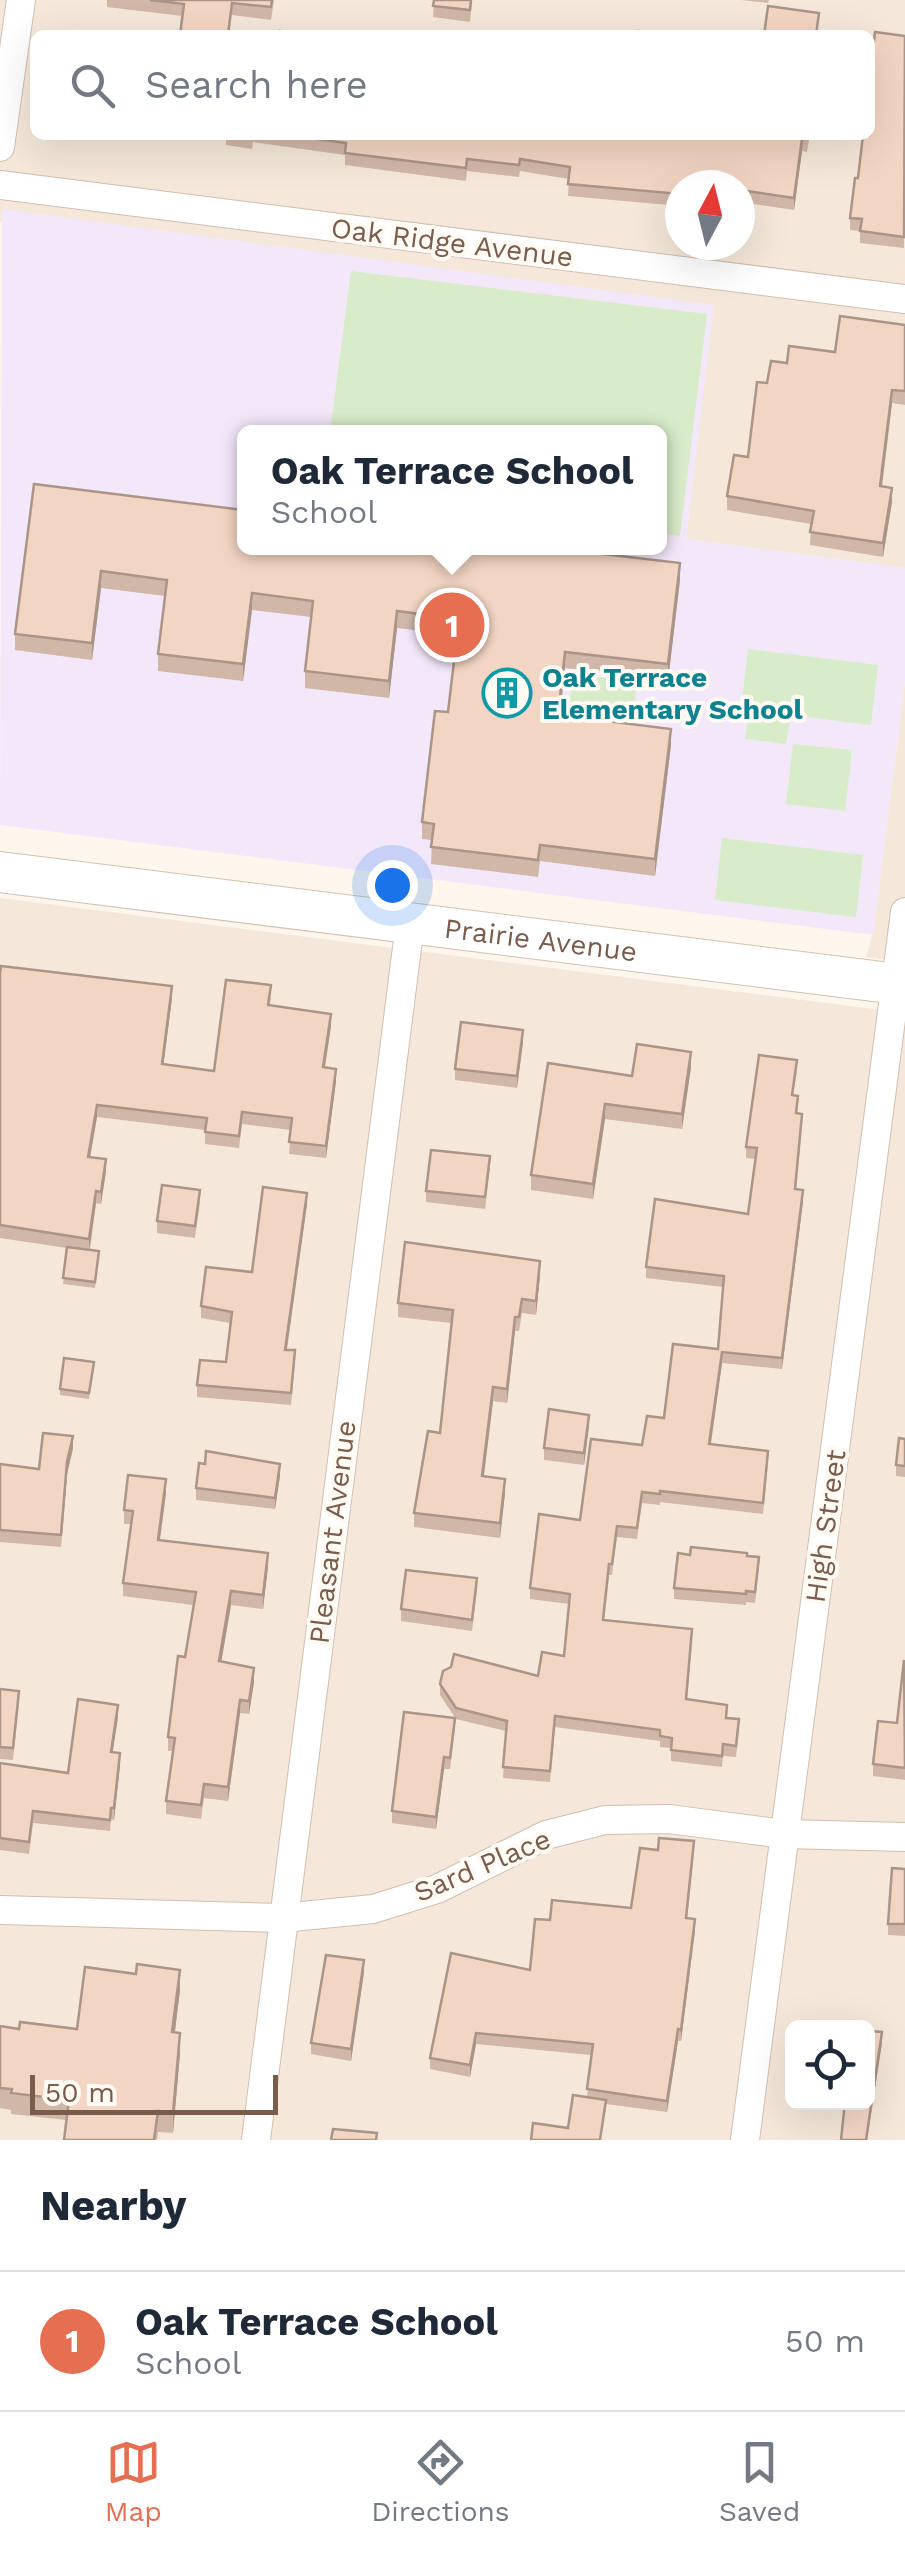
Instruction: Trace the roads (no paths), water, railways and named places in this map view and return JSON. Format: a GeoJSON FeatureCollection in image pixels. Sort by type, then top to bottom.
{"type":"FeatureCollection","features":[{"type":"Feature","properties":{"kind":"main road","name":"Prairie Avenue"},"geometry":{"type":"LineString","coordinates":[[0,872],[900,985]]}},
{"type":"Feature","properties":{"kind":"street"},"geometry":{"type":"LineString","coordinates":[[0,148],[20,0]]}},
{"type":"Feature","properties":{"kind":"street","name":"Oak Ridge Avenue"},"geometry":{"type":"LineString","coordinates":[[0,185],[905,300]]}},
{"type":"Feature","properties":{"kind":"street","name":"High Street"},"geometry":{"type":"LineString","coordinates":[[745,2140],[900,985],[905,912]]}},
{"type":"Feature","properties":{"kind":"street","name":"Pleasant Avenue"},"geometry":{"type":"LineString","coordinates":[[256,2140],[410,924]]}},
{"type":"Feature","properties":{"kind":"street","name":"Sard Place"},"geometry":{"type":"LineString","coordinates":[[0,1910],[282,1918],[374,1909],[437,1889],[546,1835],[605,1820],[668,1819],[784,1834],[905,1837]]}},
{"type":"Feature","properties":{"kind":"place","name":"Oak Terrace School"},"geometry":{"type":"Point","coordinates":[452,625]}},
{"type":"Feature","properties":{"kind":"place","name":"Oak Terrace Elementary School"},"geometry":{"type":"Point","coordinates":[507,693]}}]}
